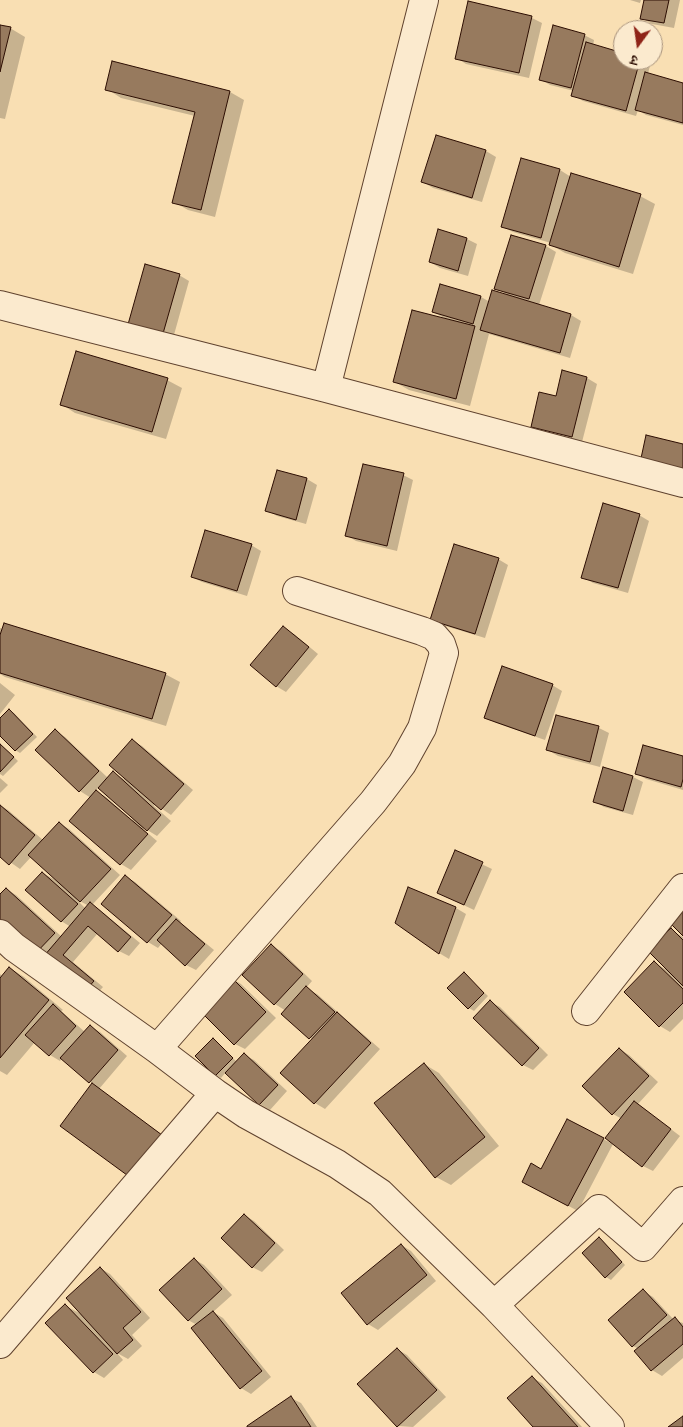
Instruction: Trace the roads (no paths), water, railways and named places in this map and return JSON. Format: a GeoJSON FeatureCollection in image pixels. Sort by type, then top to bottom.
{"type":"FeatureCollection","features":[{"type":"Feature","properties":{"kind":"street"},"geometry":{"type":"LineString","coordinates":[[326,388],[424,0]]}},
{"type":"Feature","properties":{"kind":"street"},"geometry":{"type":"LineString","coordinates":[[0,305],[326,388],[683,483]]}},
{"type":"Feature","properties":{"kind":"street"},"geometry":{"type":"LineString","coordinates":[[157,1049],[373,802],[396,771],[422,728],[444,653],[441,644],[434,636],[297,591]]}},
{"type":"Feature","properties":{"kind":"street"},"geometry":{"type":"LineString","coordinates":[[586,1011],[683,888]]}},
{"type":"Feature","properties":{"kind":"street"},"geometry":{"type":"LineString","coordinates":[[0,934],[14,947],[157,1049],[215,1093],[246,1114],[337,1164],[380,1193],[494,1305],[610,1427]]}},
{"type":"Feature","properties":{"kind":"street"},"geometry":{"type":"LineString","coordinates":[[0,1344],[215,1093]]}},
{"type":"Feature","properties":{"kind":"street"},"geometry":{"type":"LineString","coordinates":[[494,1305],[599,1209],[643,1247],[683,1201]]}}]}
